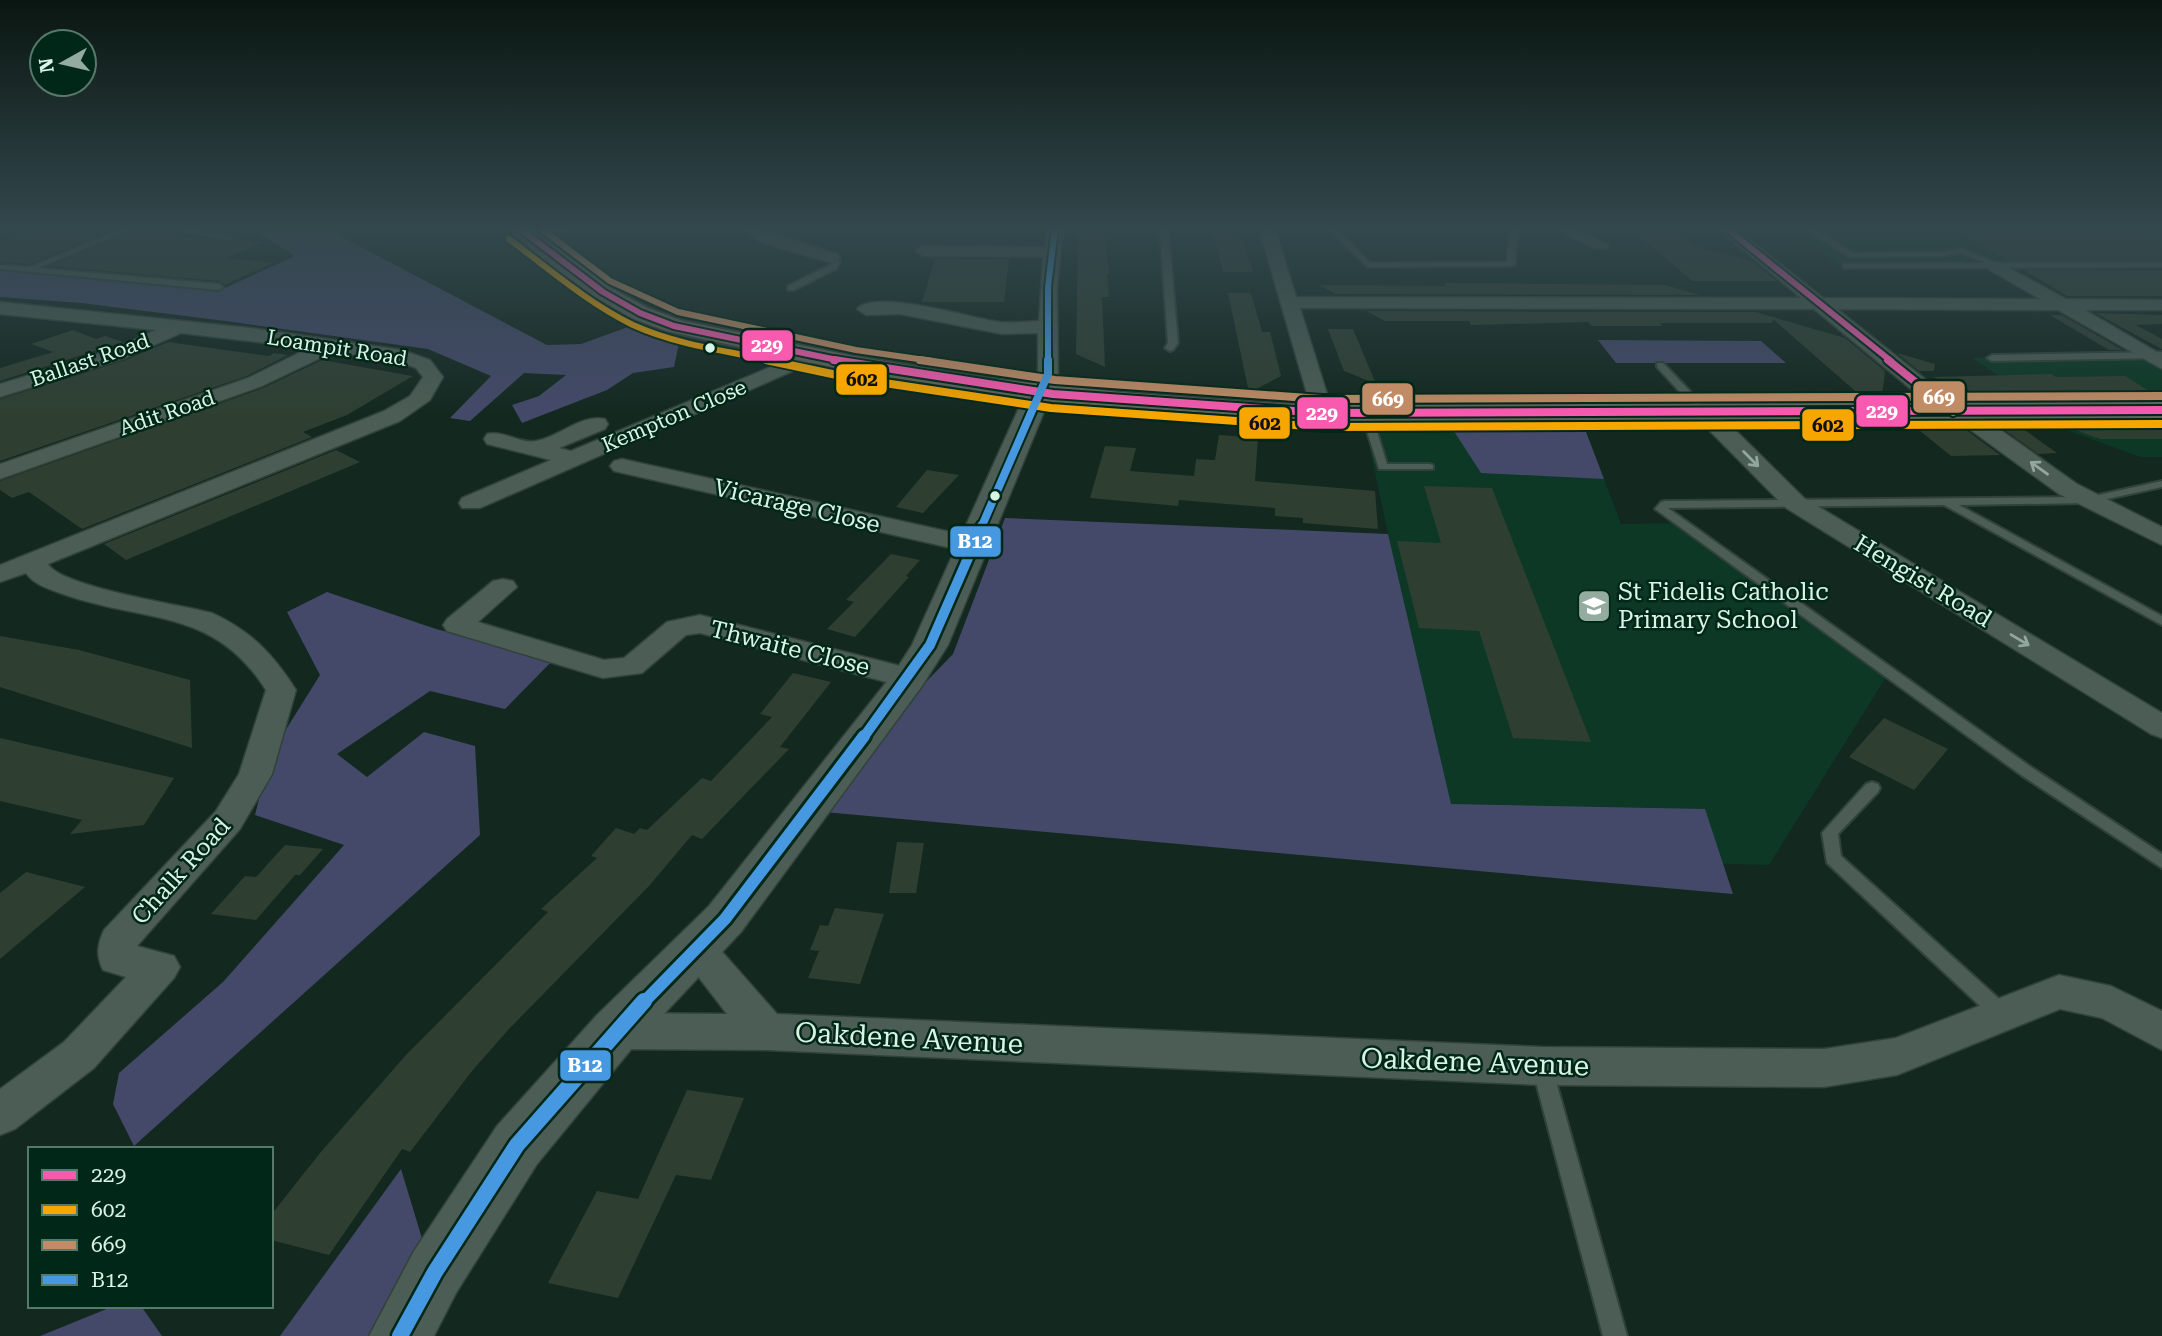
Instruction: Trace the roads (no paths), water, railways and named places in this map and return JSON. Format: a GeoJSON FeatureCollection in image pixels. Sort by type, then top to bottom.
{"type":"FeatureCollection","features":[{"type":"Feature","properties":{"kind":"main road"},"geometry":{"type":"LineString","coordinates":[[606,290],[659,321],[811,356],[944,382],[1192,405],[1322,412],[2162,410]]}},
{"type":"Feature","properties":{"kind":"street"},"geometry":{"type":"LineString","coordinates":[[400,1336],[435,1272],[517,1144],[615,1031],[725,919],[801,823],[909,678],[929,645],[1048,374],[1050,290]]}},
{"type":"Feature","properties":{"kind":"street"},"geometry":{"type":"LineString","coordinates":[[1286,290],[1322,412]]}},
{"type":"Feature","properties":{"kind":"street"},"geometry":{"type":"LineString","coordinates":[[1802,290],[1957,412],[2089,500],[2162,537]]}},
{"type":"Feature","properties":{"kind":"street"},"geometry":{"type":"LineString","coordinates":[[2039,290],[2157,358]]}},
{"type":"Feature","properties":{"kind":"street"},"geometry":{"type":"LineString","coordinates":[[1290,302],[2162,306]]}},
{"type":"Feature","properties":{"kind":"street","name":"Loampit Road"},"geometry":{"type":"LineString","coordinates":[[0,308],[178,327],[414,359],[430,369],[432,383],[419,400],[392,416],[58,550],[34,563]]}},
{"type":"Feature","properties":{"kind":"street"},"geometry":{"type":"LineString","coordinates":[[866,309],[900,308],[1002,328],[1047,327]]}},
{"type":"Feature","properties":{"kind":"street"},"geometry":{"type":"LineString","coordinates":[[0,326],[35,311]]}},
{"type":"Feature","properties":{"kind":"street","name":"Ballast Road"},"geometry":{"type":"LineString","coordinates":[[0,391],[118,354],[178,327]]}},
{"type":"Feature","properties":{"kind":"street","name":"Adit Road"},"geometry":{"type":"LineString","coordinates":[[0,471],[255,382],[330,346]]}},
{"type":"Feature","properties":{"kind":"street","name":"Kempton Close"},"geometry":{"type":"LineString","coordinates":[[471,503],[811,356]]}},
{"type":"Feature","properties":{"kind":"street","name":"Hengist Road"},"geometry":{"type":"LineString","coordinates":[[1703,411],[1796,503],[2162,727]]}},
{"type":"Feature","properties":{"kind":"street","name":"Kempton Close"},"geometry":{"type":"LineString","coordinates":[[537,449],[597,425]]}},
{"type":"Feature","properties":{"kind":"street","name":"Kempton Close"},"geometry":{"type":"LineString","coordinates":[[495,439],[575,459]]}},
{"type":"Feature","properties":{"kind":"street","name":"Vicarage Close"},"geometry":{"type":"LineString","coordinates":[[622,466],[973,545]]}},
{"type":"Feature","properties":{"kind":"street"},"geometry":{"type":"LineString","coordinates":[[0,574],[34,563]]}},
{"type":"Feature","properties":{"kind":"street","name":"Chalk Road"},"geometry":{"type":"LineString","coordinates":[[0,1115],[79,1055],[160,967],[117,959],[118,941],[228,820],[255,774],[281,690],[260,656],[237,636],[219,626],[202,619],[66,586],[43,576],[36,570],[34,563]]}},
{"type":"Feature","properties":{"kind":"street","name":"Thwaite Close"},"geometry":{"type":"LineString","coordinates":[[503,587],[457,625],[603,669],[632,666],[677,628],[700,624],[909,678]]}},
{"type":"Feature","properties":{"kind":"street","name":"Oakdene Avenue"},"geometry":{"type":"LineString","coordinates":[[696,948],[767,1032]]}},
{"type":"Feature","properties":{"kind":"street","name":"Oakdene Avenue"},"geometry":{"type":"LineString","coordinates":[[615,1031],[767,1032],[1542,1066],[1824,1068],[1897,1056],[2059,992],[2111,1003],[2162,1032]]}},
{"type":"Feature","properties":{"kind":"lane"},"geometry":{"type":"LineString","coordinates":[[1169,290],[1174,343],[1170,348]]}},
{"type":"Feature","properties":{"kind":"lane"},"geometry":{"type":"LineString","coordinates":[[1992,358],[2157,358]]}},
{"type":"Feature","properties":{"kind":"lane"},"geometry":{"type":"LineString","coordinates":[[1660,365],[1703,411]]}},
{"type":"Feature","properties":{"kind":"lane"},"geometry":{"type":"LineString","coordinates":[[1366,412],[1383,467],[1429,467]]}},
{"type":"Feature","properties":{"kind":"lane"},"geometry":{"type":"LineString","coordinates":[[2162,484],[2089,500],[1665,504],[1661,509],[2026,771],[2162,862]]}},
{"type":"Feature","properties":{"kind":"lane"},"geometry":{"type":"LineString","coordinates":[[1948,503],[2162,621]]}},
{"type":"Feature","properties":{"kind":"lane"},"geometry":{"type":"LineString","coordinates":[[1872,788],[1830,833],[1833,859],[2002,1014]]}},
{"type":"Feature","properties":{"kind":"lane"},"geometry":{"type":"LineString","coordinates":[[1542,1066],[1615,1336]]}},
{"type":"Feature","properties":{"kind":"place","name":"St Fidelis Catholic Primary School"},"geometry":{"type":"Point","coordinates":[1594,606]}}]}
